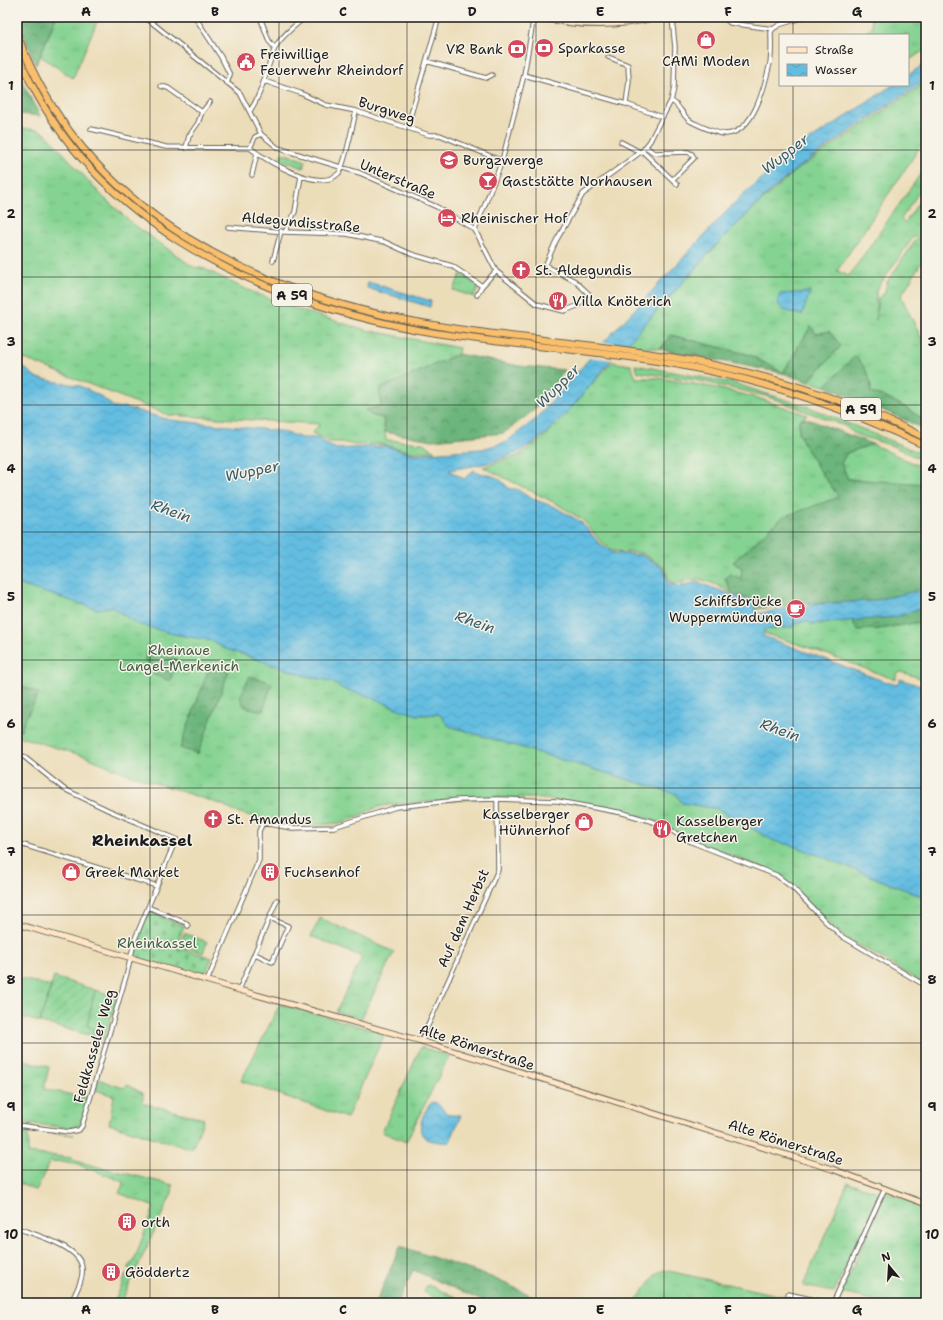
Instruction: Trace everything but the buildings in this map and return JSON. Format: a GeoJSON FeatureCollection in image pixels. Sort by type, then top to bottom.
{"type":"FeatureCollection","features":[{"type":"Feature","properties":{"kind":"highway","name":"A 59"},"geometry":{"type":"LineString","coordinates":[[17,34],[34,73],[51,103],[66,127],[93,161],[126,194],[142,207],[194,243],[215,255],[270,279],[354,308],[436,326],[658,355],[718,365],[794,385],[845,402],[926,438]]}},
{"type":"Feature","properties":{"kind":"highway","name":"A 59"},"geometry":{"type":"LineString","coordinates":[[17,52],[33,87],[56,124],[93,171],[123,200],[166,234],[224,267],[308,302],[416,330],[659,362],[720,373],[783,389],[855,414],[926,446]]}},
{"type":"Feature","properties":{"kind":"street"},"geometry":{"type":"LineString","coordinates":[[91,128],[166,147],[186,148],[250,148],[255,137],[261,134],[240,93],[145,17]]}},
{"type":"Feature","properties":{"kind":"street"},"geometry":{"type":"LineString","coordinates":[[195,17],[222,57],[230,75],[227,82]]}},
{"type":"Feature","properties":{"kind":"street"},"geometry":{"type":"LineString","coordinates":[[260,17],[269,41],[276,48]]}},
{"type":"Feature","properties":{"kind":"street"},"geometry":{"type":"LineString","coordinates":[[250,111],[257,100],[276,48],[282,38],[305,17]]}},
{"type":"Feature","properties":{"kind":"street"},"geometry":{"type":"LineString","coordinates":[[407,128],[439,17]]}},
{"type":"Feature","properties":{"kind":"street"},"geometry":{"type":"LineString","coordinates":[[527,17],[533,22]]}},
{"type":"Feature","properties":{"kind":"street"},"geometry":{"type":"LineString","coordinates":[[657,17],[614,24],[562,22],[540,17],[533,22],[524,75],[502,162],[475,230],[496,271],[537,304],[564,311],[570,310],[585,300],[589,294],[579,283],[548,267],[546,264],[559,235],[583,194],[646,147],[671,101],[675,73],[674,24],[672,17]]}},
{"type":"Feature","properties":{"kind":"street"},"geometry":{"type":"LineString","coordinates":[[674,24],[676,17]]}},
{"type":"Feature","properties":{"kind":"street"},"geometry":{"type":"LineString","coordinates":[[723,17],[730,23],[773,29]]}},
{"type":"Feature","properties":{"kind":"street"},"geometry":{"type":"LineString","coordinates":[[671,101],[674,102],[682,115],[690,121],[718,133],[727,134],[743,128],[755,112],[770,62],[771,32],[779,25],[804,17]]}},
{"type":"Feature","properties":{"kind":"street"},"geometry":{"type":"LineString","coordinates":[[608,57],[628,65],[629,82],[626,104]]}},
{"type":"Feature","properties":{"kind":"street"},"geometry":{"type":"LineString","coordinates":[[426,61],[486,78],[492,75]]}},
{"type":"Feature","properties":{"kind":"street"},"geometry":{"type":"LineString","coordinates":[[524,75],[626,104],[662,117]]}},
{"type":"Feature","properties":{"kind":"street","name":"Burgweg"},"geometry":{"type":"LineString","coordinates":[[264,81],[300,93],[326,105],[356,111],[429,135],[440,135],[502,162]]}},
{"type":"Feature","properties":{"kind":"street"},"geometry":{"type":"LineString","coordinates":[[161,86],[168,88],[202,112]]}},
{"type":"Feature","properties":{"kind":"street"},"geometry":{"type":"LineString","coordinates":[[186,148],[189,136],[198,124],[202,112],[210,102]]}},
{"type":"Feature","properties":{"kind":"street"},"geometry":{"type":"LineString","coordinates":[[341,168],[356,111]]}},
{"type":"Feature","properties":{"kind":"street","name":"Unterstraße"},"geometry":{"type":"LineString","coordinates":[[261,134],[278,148],[360,173],[436,207],[475,230]]}},
{"type":"Feature","properties":{"kind":"street"},"geometry":{"type":"LineString","coordinates":[[621,142],[641,151],[677,184]]}},
{"type":"Feature","properties":{"kind":"street"},"geometry":{"type":"LineString","coordinates":[[646,147],[654,153],[688,152],[692,154],[694,158],[673,179]]}},
{"type":"Feature","properties":{"kind":"street","name":"Unterstraße"},"geometry":{"type":"LineString","coordinates":[[250,148],[301,176],[319,179],[333,177],[341,168]]}},
{"type":"Feature","properties":{"kind":"street"},"geometry":{"type":"LineString","coordinates":[[252,175],[257,153]]}},
{"type":"Feature","properties":{"kind":"street"},"geometry":{"type":"LineString","coordinates":[[273,261],[283,232],[295,212],[301,176]]}},
{"type":"Feature","properties":{"kind":"street","name":"Aldegundisstraße"},"geometry":{"type":"LineString","coordinates":[[228,227],[283,232],[347,234],[385,242],[414,255],[452,266],[482,286]]}},
{"type":"Feature","properties":{"kind":"street"},"geometry":{"type":"LineString","coordinates":[[477,295],[482,286],[496,271]]}},
{"type":"Feature","properties":{"kind":"street","name":"Feldkasseler Weg"},"geometry":{"type":"LineString","coordinates":[[17,754],[23,756],[64,789],[108,810],[176,839],[135,939],[82,1126],[79,1130],[69,1132],[17,1125]]}},
{"type":"Feature","properties":{"kind":"street"},"geometry":{"type":"LineString","coordinates":[[207,981],[259,860],[259,831],[263,823],[292,828],[334,827],[396,807],[458,800],[497,799],[535,800],[577,804],[623,812],[664,825],[688,840],[776,875],[793,888],[826,923],[843,937],[926,986]]}},
{"type":"Feature","properties":{"kind":"street","name":"Auf dem Herbst"},"geometry":{"type":"LineString","coordinates":[[421,1041],[498,870],[497,799]]}},
{"type":"Feature","properties":{"kind":"street"},"geometry":{"type":"LineString","coordinates":[[17,843],[157,886]]}},
{"type":"Feature","properties":{"kind":"street"},"geometry":{"type":"LineString","coordinates":[[239,990],[277,900]]}},
{"type":"Feature","properties":{"kind":"street"},"geometry":{"type":"LineString","coordinates":[[148,907],[186,923],[188,926]]}},
{"type":"Feature","properties":{"kind":"street"},"geometry":{"type":"LineString","coordinates":[[254,954],[272,962],[288,926],[270,918]]}},
{"type":"Feature","properties":{"kind":"street","name":"Alte Römerstraße"},"geometry":{"type":"LineString","coordinates":[[17,924],[207,981],[421,1041],[802,1160],[885,1188],[926,1204]]}},
{"type":"Feature","properties":{"kind":"street"},"geometry":{"type":"LineString","coordinates":[[833,1303],[885,1188]]}},
{"type":"Feature","properties":{"kind":"street"},"geometry":{"type":"LineString","coordinates":[[17,1228],[74,1252],[80,1260],[82,1277],[71,1303]]}},
{"type":"Feature","properties":{"kind":"street"},"geometry":{"type":"LineString","coordinates":[[788,1294],[829,1303]]}},
{"type":"Feature","properties":{"kind":"green space"},"geometry":{"type":"Polygon","coordinates":[[[17,17],[56,17],[36,65],[17,17]]]}},
{"type":"Feature","properties":{"kind":"green space"},"geometry":{"type":"Polygon","coordinates":[[[56,17],[99,17],[73,78],[40,56],[56,17]]]}},
{"type":"Feature","properties":{"kind":"green space"},"geometry":{"type":"Polygon","coordinates":[[[871,17],[926,17],[926,49],[909,60],[909,34],[864,34],[872,26],[871,17]]]}},
{"type":"Feature","properties":{"kind":"green space"},"geometry":{"type":"Polygon","coordinates":[[[17,71],[40,116],[17,114],[17,71]]]}},
{"type":"Feature","properties":{"kind":"green space"},"geometry":{"type":"Polygon","coordinates":[[[926,82],[926,138],[837,271],[849,276],[926,166],[926,182],[901,219],[905,223],[926,191],[926,255],[901,296],[926,348],[926,421],[893,401],[871,393],[855,356],[825,386],[808,382],[841,346],[816,334],[811,326],[783,373],[750,355],[671,335],[660,349],[626,345],[736,224],[794,172],[926,82]],[[914,236],[876,290],[876,320],[878,298],[885,292],[887,282],[917,238],[914,236]]]}},
{"type":"Feature","properties":{"kind":"green space"},"geometry":{"type":"Polygon","coordinates":[[[17,128],[39,130],[46,134],[103,197],[133,224],[193,267],[205,269],[243,288],[293,308],[366,330],[459,348],[458,354],[380,389],[381,406],[371,415],[383,418],[386,440],[423,443],[435,451],[412,452],[381,444],[355,445],[341,442],[330,442],[312,433],[320,424],[168,415],[17,356],[17,128]]]}},
{"type":"Feature","properties":{"kind":"green space"},"geometry":{"type":"Polygon","coordinates":[[[282,153],[306,161],[303,168],[280,159],[282,153]]]}},
{"type":"Feature","properties":{"kind":"green space"},"geometry":{"type":"Polygon","coordinates":[[[461,274],[479,287],[474,297],[453,290],[461,274]]]}},
{"type":"Feature","properties":{"kind":"green space"},"geometry":{"type":"Polygon","coordinates":[[[811,326],[816,334],[829,331],[841,346],[808,382],[783,373],[811,326]]]}},
{"type":"Feature","properties":{"kind":"green space"},"geometry":{"type":"Polygon","coordinates":[[[671,335],[750,355],[783,373],[660,349],[671,335]]]}},
{"type":"Feature","properties":{"kind":"green space"},"geometry":{"type":"Polygon","coordinates":[[[458,354],[519,366],[565,370],[534,410],[504,433],[432,440],[385,432],[383,418],[371,415],[365,410],[381,406],[380,389],[458,354]]]}},
{"type":"Feature","properties":{"kind":"green space"},"geometry":{"type":"Polygon","coordinates":[[[855,356],[867,373],[871,393],[893,401],[926,421],[926,430],[825,386],[855,356]]]}},
{"type":"Feature","properties":{"kind":"green space"},"geometry":{"type":"Polygon","coordinates":[[[612,362],[631,365],[636,378],[659,378],[711,387],[758,398],[807,415],[799,420],[799,433],[818,468],[839,497],[817,505],[733,562],[742,568],[741,579],[725,578],[732,593],[710,582],[700,579],[678,583],[670,582],[664,567],[641,553],[613,551],[601,542],[583,520],[557,504],[483,467],[517,456],[542,439],[612,362]]]}},
{"type":"Feature","properties":{"kind":"green space"},"geometry":{"type":"Polygon","coordinates":[[[635,365],[733,383],[811,408],[926,456],[926,462],[893,446],[855,434],[845,426],[766,396],[700,381],[638,372],[635,365]]]}},
{"type":"Feature","properties":{"kind":"green space"},"geometry":{"type":"Polygon","coordinates":[[[805,418],[872,444],[847,453],[841,463],[848,479],[926,484],[926,589],[924,591],[871,601],[817,603],[756,609],[754,601],[732,593],[725,578],[730,574],[741,579],[742,568],[733,562],[783,517],[839,497],[818,468],[799,433],[799,420],[805,418]]]}},
{"type":"Feature","properties":{"kind":"green space"},"geometry":{"type":"Polygon","coordinates":[[[872,444],[926,469],[926,484],[848,479],[841,463],[847,453],[872,444]]]}},
{"type":"Feature","properties":{"kind":"green space","name":"Rheinaue Langel-Merkenich"},"geometry":{"type":"Polygon","coordinates":[[[17,465],[926,792],[926,985],[843,936],[780,877],[768,870],[681,836],[667,824],[620,811],[570,802],[534,798],[489,798],[388,805],[378,807],[342,823],[314,825],[265,820],[233,811],[223,805],[131,775],[84,756],[17,736],[17,465]]]}},
{"type":"Feature","properties":{"kind":"green space"},"geometry":{"type":"Polygon","coordinates":[[[926,606],[926,621],[879,629],[857,630],[853,624],[853,620],[896,617],[926,606]]]}},
{"type":"Feature","properties":{"kind":"green space"},"geometry":{"type":"Polygon","coordinates":[[[807,620],[811,624],[853,620],[853,624],[858,630],[879,629],[926,621],[926,680],[901,672],[896,674],[896,680],[807,647],[763,633],[764,630],[793,627],[795,623],[807,620]]]}},
{"type":"Feature","properties":{"kind":"green space"},"geometry":{"type":"Polygon","coordinates":[[[146,653],[177,659],[170,681],[154,675],[145,662],[146,653]]]}},
{"type":"Feature","properties":{"kind":"green space"},"geometry":{"type":"Polygon","coordinates":[[[210,665],[229,671],[198,754],[180,748],[210,665]]]}},
{"type":"Feature","properties":{"kind":"green space"},"geometry":{"type":"Polygon","coordinates":[[[250,676],[272,683],[263,711],[245,707],[240,697],[250,676]]]}},
{"type":"Feature","properties":{"kind":"green space"},"geometry":{"type":"Polygon","coordinates":[[[17,684],[39,693],[21,731],[17,730],[17,684]]]}},
{"type":"Feature","properties":{"kind":"green space","name":"Rheinkassel"},"geometry":{"type":"Polygon","coordinates":[[[149,911],[184,926],[176,947],[212,958],[206,972],[200,977],[134,957],[139,935],[149,911]]]}},
{"type":"Feature","properties":{"kind":"green space"},"geometry":{"type":"Polygon","coordinates":[[[320,918],[394,952],[361,1019],[336,1012],[362,957],[311,936],[320,918]]]}},
{"type":"Feature","properties":{"kind":"green space"},"geometry":{"type":"Polygon","coordinates":[[[184,933],[207,942],[203,953],[180,945],[184,933]]]}},
{"type":"Feature","properties":{"kind":"green space"},"geometry":{"type":"Polygon","coordinates":[[[54,977],[95,990],[87,1026],[94,1029],[92,1036],[40,1022],[54,977]]]}},
{"type":"Feature","properties":{"kind":"green space"},"geometry":{"type":"Polygon","coordinates":[[[17,978],[51,986],[40,1022],[17,1016],[17,978]]]}},
{"type":"Feature","properties":{"kind":"green space"},"geometry":{"type":"Polygon","coordinates":[[[95,990],[118,997],[105,1037],[101,1040],[91,1039],[93,1029],[87,1026],[87,1018],[95,990]]]}},
{"type":"Feature","properties":{"kind":"green space"},"geometry":{"type":"Polygon","coordinates":[[[280,1004],[385,1033],[347,1118],[241,1081],[280,1004]]]}},
{"type":"Feature","properties":{"kind":"green space"},"geometry":{"type":"Polygon","coordinates":[[[421,1047],[449,1056],[406,1142],[382,1132],[421,1047]]]}},
{"type":"Feature","properties":{"kind":"green space"},"geometry":{"type":"Polygon","coordinates":[[[17,1058],[49,1067],[44,1089],[88,1098],[81,1123],[78,1127],[69,1128],[17,1122],[17,1058]]]}},
{"type":"Feature","properties":{"kind":"green space"},"geometry":{"type":"Polygon","coordinates":[[[98,1079],[123,1088],[128,1085],[143,1094],[143,1103],[204,1119],[192,1149],[109,1124],[114,1096],[96,1090],[98,1079]]]}},
{"type":"Feature","properties":{"kind":"green space"},"geometry":{"type":"Polygon","coordinates":[[[17,1127],[74,1135],[28,1130],[28,1153],[72,1158],[75,1161],[173,1185],[172,1193],[121,1303],[114,1303],[127,1273],[131,1274],[132,1271],[128,1268],[134,1261],[154,1207],[119,1193],[124,1182],[88,1168],[86,1169],[82,1166],[57,1161],[55,1163],[50,1161],[36,1191],[19,1183],[17,1187],[17,1127]]]}},
{"type":"Feature","properties":{"kind":"green space"},"geometry":{"type":"Polygon","coordinates":[[[848,1182],[880,1193],[834,1292],[803,1286],[848,1182]]]}},
{"type":"Feature","properties":{"kind":"green space"},"geometry":{"type":"Polygon","coordinates":[[[886,1192],[926,1208],[926,1303],[887,1303],[841,1293],[886,1192]]]}},
{"type":"Feature","properties":{"kind":"green space"},"geometry":{"type":"Polygon","coordinates":[[[400,1246],[491,1277],[548,1303],[487,1303],[413,1270],[398,1303],[376,1303],[400,1246]]]}},
{"type":"Feature","properties":{"kind":"green space"},"geometry":{"type":"Polygon","coordinates":[[[664,1270],[786,1297],[784,1303],[634,1303],[657,1273],[664,1270]]]}},
{"type":"Feature","properties":{"kind":"green space"},"geometry":{"type":"Polygon","coordinates":[[[428,1285],[469,1303],[459,1303],[446,1299],[444,1302],[425,1293],[424,1290],[428,1285]]]}},
{"type":"Feature","properties":{"kind":"water"},"geometry":{"type":"Polygon","coordinates":[[[926,63],[926,80],[795,170],[773,189],[718,243],[548,432],[532,444],[507,457],[482,464],[449,470],[464,479],[474,470],[475,472],[498,478],[509,489],[517,489],[530,498],[555,507],[581,522],[599,543],[613,553],[641,555],[663,568],[669,584],[682,586],[696,582],[753,602],[756,614],[784,609],[793,611],[808,607],[809,604],[871,601],[926,589],[926,606],[896,617],[811,624],[807,621],[795,623],[793,627],[764,630],[763,636],[878,679],[897,685],[900,682],[900,679],[926,688],[926,898],[797,847],[774,841],[718,809],[682,803],[676,794],[449,726],[439,714],[417,715],[371,697],[343,689],[330,681],[306,676],[223,648],[213,641],[173,634],[137,624],[112,607],[97,609],[17,584],[17,362],[37,378],[80,386],[100,396],[115,408],[125,407],[169,420],[280,431],[302,438],[317,438],[336,449],[385,446],[414,454],[482,449],[506,442],[536,419],[605,341],[742,195],[807,142],[891,86],[909,86],[909,74],[926,63]]]}},
{"type":"Feature","properties":{"kind":"water"},"geometry":{"type":"Polygon","coordinates":[[[368,282],[431,301],[430,307],[367,288],[368,282]]]}},
{"type":"Feature","properties":{"kind":"water"},"geometry":{"type":"Polygon","coordinates":[[[810,292],[802,315],[783,310],[777,302],[780,294],[810,292]]]}},
{"type":"Feature","properties":{"kind":"water"},"geometry":{"type":"Polygon","coordinates":[[[432,1102],[437,1103],[449,1115],[461,1115],[450,1142],[434,1141],[423,1136],[421,1131],[422,1119],[432,1102]]]}},
{"type":"Feature","properties":{"kind":"pier"},"geometry":{"type":"Polygon","coordinates":[[[601,342],[628,345],[612,360],[587,357],[601,342]]]}},
{"type":"Feature","properties":{"kind":"place","name":"CAMi Moden"},"geometry":{"type":"Point","coordinates":[706,40]}},
{"type":"Feature","properties":{"kind":"place","name":"Sparkasse"},"geometry":{"type":"Point","coordinates":[544,48]}},
{"type":"Feature","properties":{"kind":"place","name":"VR Bank"},"geometry":{"type":"Point","coordinates":[517,49]}},
{"type":"Feature","properties":{"kind":"place","name":"Freiwillige Feuerwehr Rheindorf"},"geometry":{"type":"Point","coordinates":[246,62]}},
{"type":"Feature","properties":{"kind":"place","name":"Burgzwerge"},"geometry":{"type":"Point","coordinates":[449,160]}},
{"type":"Feature","properties":{"kind":"place","name":"Gaststätte Norhausen"},"geometry":{"type":"Point","coordinates":[488,181]}},
{"type":"Feature","properties":{"kind":"place","name":"Rheinischer Hof"},"geometry":{"type":"Point","coordinates":[447,218]}},
{"type":"Feature","properties":{"kind":"place","name":"St. Aldegundis"},"geometry":{"type":"Point","coordinates":[521,270]}},
{"type":"Feature","properties":{"kind":"place","name":"Villa Knöterich"},"geometry":{"type":"Point","coordinates":[558,301]}},
{"type":"Feature","properties":{"kind":"place","name":"Schiffsbrücke Wuppermündung"},"geometry":{"type":"Point","coordinates":[796,609]}},
{"type":"Feature","properties":{"kind":"place","name":"St. Amandus"},"geometry":{"type":"Point","coordinates":[213,819]}},
{"type":"Feature","properties":{"kind":"place","name":"Kasselberger Hühnerhof"},"geometry":{"type":"Point","coordinates":[584,822]}},
{"type":"Feature","properties":{"kind":"place","name":"Kasselberger Gretchen"},"geometry":{"type":"Point","coordinates":[662,829]}},
{"type":"Feature","properties":{"kind":"place","name":"Greek Market"},"geometry":{"type":"Point","coordinates":[71,872]}},
{"type":"Feature","properties":{"kind":"place","name":"Fuchsenhof"},"geometry":{"type":"Point","coordinates":[270,872]}},
{"type":"Feature","properties":{"kind":"place","name":"orth"},"geometry":{"type":"Point","coordinates":[127,1222]}},
{"type":"Feature","properties":{"kind":"place","name":"Göddertz"},"geometry":{"type":"Point","coordinates":[111,1272]}},
{"type":"Feature","properties":{"kind":"district","name":"Rheinkassel"},"geometry":{"type":"Point","coordinates":[142,840]}},
{"type":"Feature","properties":{"kind":"water label","name":"Wupper"},"geometry":{"type":"Point","coordinates":[785,154]}},
{"type":"Feature","properties":{"kind":"water label","name":"Wupper"},"geometry":{"type":"Point","coordinates":[558,386]}},
{"type":"Feature","properties":{"kind":"water label","name":"Wupper"},"geometry":{"type":"Point","coordinates":[252,471]}},
{"type":"Feature","properties":{"kind":"water label","name":"Rhein"},"geometry":{"type":"Point","coordinates":[171,511]}},
{"type":"Feature","properties":{"kind":"water label","name":"Rhein"},"geometry":{"type":"Point","coordinates":[475,622]}},
{"type":"Feature","properties":{"kind":"water label","name":"Rhein"},"geometry":{"type":"Point","coordinates":[780,730]}}]}
